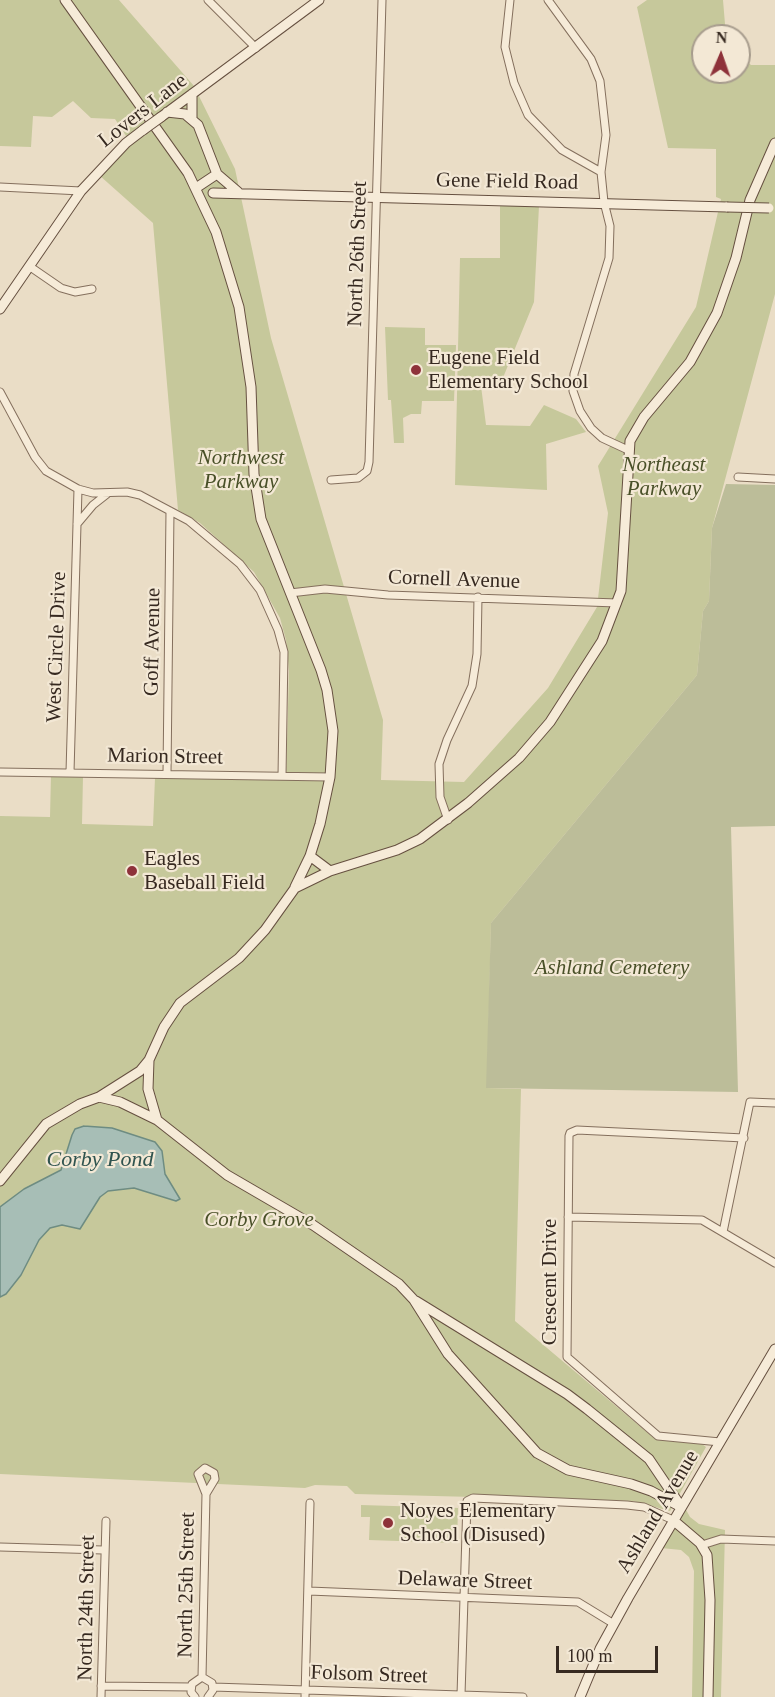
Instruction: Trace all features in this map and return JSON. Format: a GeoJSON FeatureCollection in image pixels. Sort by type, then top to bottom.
{"type":"FeatureCollection","features":[{"type":"Feature","properties":{"kind":"street"},"geometry":{"type":"LineString","coordinates":[[0,1181],[46,1124],[80,1104],[99,1097],[140,1071],[149,1060],[164,1027],[180,1003],[239,958],[265,930],[295,888],[310,856],[330,777],[333,731],[327,690],[290,593],[267,541],[258,501],[251,387],[239,307],[222,249],[201,198],[172,148],[65,0]]}},
{"type":"Feature","properties":{"kind":"street"},"geometry":{"type":"LineString","coordinates":[[208,0],[256,48]]}},
{"type":"Feature","properties":{"kind":"street","name":"Lovers Lane"},"geometry":{"type":"LineString","coordinates":[[0,309],[81,191],[120,148],[319,0]]}},
{"type":"Feature","properties":{"kind":"street","name":"North 26th Street"},"geometry":{"type":"LineString","coordinates":[[331,480],[358,478],[367,471],[369,462],[382,0]]}},
{"type":"Feature","properties":{"kind":"street"},"geometry":{"type":"LineString","coordinates":[[510,0],[505,48],[514,82],[528,116],[562,150],[601,172]]}},
{"type":"Feature","properties":{"kind":"street"},"geometry":{"type":"LineString","coordinates":[[548,0],[591,59],[600,81],[606,135],[601,172],[604,202],[610,226],[609,258],[574,374],[573,391],[580,411],[591,428],[616,446],[628,450]]}},
{"type":"Feature","properties":{"kind":"street"},"geometry":{"type":"LineString","coordinates":[[192,94],[192,118]]}},
{"type":"Feature","properties":{"kind":"street"},"geometry":{"type":"LineString","coordinates":[[164,115],[183,114],[192,118],[202,132],[220,177],[237,192]]}},
{"type":"Feature","properties":{"kind":"street"},"geometry":{"type":"LineString","coordinates":[[295,888],[330,871],[397,850],[448,820],[519,758],[550,722],[602,641],[617,603],[624,570],[630,441],[644,417],[690,362],[717,313],[736,258],[750,200],[775,143]]}},
{"type":"Feature","properties":{"kind":"street"},"geometry":{"type":"LineString","coordinates":[[196,188],[220,177]]}},
{"type":"Feature","properties":{"kind":"street"},"geometry":{"type":"LineString","coordinates":[[201,198],[213,193],[220,177]]}},
{"type":"Feature","properties":{"kind":"street"},"geometry":{"type":"LineString","coordinates":[[0,187],[81,191]]}},
{"type":"Feature","properties":{"kind":"street","name":"Gene Field Road"},"geometry":{"type":"LineString","coordinates":[[213,193],[772,208]]}},
{"type":"Feature","properties":{"kind":"street"},"geometry":{"type":"LineString","coordinates":[[29,266],[61,288],[75,292],[92,289]]}},
{"type":"Feature","properties":{"kind":"street"},"geometry":{"type":"LineString","coordinates":[[0,392],[35,457],[46,471],[78,489],[140,495],[170,511],[207,535],[240,564],[260,590],[270,610],[284,652],[282,776]]}},
{"type":"Feature","properties":{"kind":"street"},"geometry":{"type":"LineString","coordinates":[[738,477],[775,479]]}},
{"type":"Feature","properties":{"kind":"street","name":"West Circle Drive"},"geometry":{"type":"LineString","coordinates":[[70,772],[78,489]]}},
{"type":"Feature","properties":{"kind":"street"},"geometry":{"type":"LineString","coordinates":[[77,524],[93,505],[108,493]]}},
{"type":"Feature","properties":{"kind":"street","name":"Goff Avenue"},"geometry":{"type":"LineString","coordinates":[[167,773],[170,511]]}},
{"type":"Feature","properties":{"kind":"street","name":"Cornell Avenue"},"geometry":{"type":"LineString","coordinates":[[290,593],[326,589],[388,595],[617,603]]}},
{"type":"Feature","properties":{"kind":"street"},"geometry":{"type":"LineString","coordinates":[[448,820],[440,796],[439,764],[447,740],[472,686],[477,654],[478,597]]}},
{"type":"Feature","properties":{"kind":"street","name":"Marion Street"},"geometry":{"type":"LineString","coordinates":[[0,772],[330,777]]}},
{"type":"Feature","properties":{"kind":"street"},"geometry":{"type":"LineString","coordinates":[[310,856],[330,871]]}},
{"type":"Feature","properties":{"kind":"street"},"geometry":{"type":"LineString","coordinates":[[149,1060],[148,1089],[157,1120]]}},
{"type":"Feature","properties":{"kind":"street"},"geometry":{"type":"LineString","coordinates":[[99,1097],[120,1102],[157,1120],[227,1175],[313,1225],[399,1284],[414,1300],[448,1354],[537,1453],[568,1470],[651,1491],[681,1507]]}},
{"type":"Feature","properties":{"kind":"street"},"geometry":{"type":"LineString","coordinates":[[723,1232],[750,1102],[775,1103]]}},
{"type":"Feature","properties":{"kind":"street","name":"Crescent Drive"},"geometry":{"type":"LineString","coordinates":[[720,1442],[658,1436],[567,1357],[570,1132],[578,1130],[642,1132],[744,1138]]}},
{"type":"Feature","properties":{"kind":"street"},"geometry":{"type":"LineString","coordinates":[[568,1217],[693,1219],[723,1232],[775,1263]]}},
{"type":"Feature","properties":{"kind":"street","name":"Crescent Drive"},"geometry":{"type":"LineString","coordinates":[[414,1300],[567,1394],[587,1409],[649,1459],[681,1507]]}},
{"type":"Feature","properties":{"kind":"street","name":"Ashland Avenue"},"geometry":{"type":"LineString","coordinates":[[580,1697],[614,1624],[775,1349]]}},
{"type":"Feature","properties":{"kind":"street","name":"North 25th Street"},"geometry":{"type":"LineString","coordinates":[[202,1677],[206,1494]]}},
{"type":"Feature","properties":{"kind":"street"},"geometry":{"type":"LineString","coordinates":[[461,1695],[467,1500],[473,1498],[627,1505],[644,1507],[673,1520],[702,1545],[708,1564],[710,1600],[708,1697]]}},
{"type":"Feature","properties":{"kind":"street"},"geometry":{"type":"LineString","coordinates":[[305,1693],[310,1503]]}},
{"type":"Feature","properties":{"kind":"street","name":"North 24th Street"},"geometry":{"type":"LineString","coordinates":[[101,1697],[103,1550],[106,1521]]}},
{"type":"Feature","properties":{"kind":"street"},"geometry":{"type":"LineString","coordinates":[[702,1545],[721,1539],[775,1541]]}},
{"type":"Feature","properties":{"kind":"street"},"geometry":{"type":"LineString","coordinates":[[0,1547],[103,1550]]}},
{"type":"Feature","properties":{"kind":"street","name":"Delaware Street"},"geometry":{"type":"LineString","coordinates":[[309,1591],[578,1602],[614,1624]]}},
{"type":"Feature","properties":{"kind":"street"},"geometry":{"type":"LineString","coordinates":[[195,1697],[191,1687],[193,1681],[202,1677],[210,1680],[213,1687],[208,1697]]}},
{"type":"Feature","properties":{"kind":"street"},"geometry":{"type":"LineString","coordinates":[[101,1686],[191,1687]]}},
{"type":"Feature","properties":{"kind":"street","name":"Folsom Street"},"geometry":{"type":"LineString","coordinates":[[213,1687],[305,1693],[524,1697]]}},
{"type":"Feature","properties":{"kind":"green space","name":"Corby Grove"},"geometry":{"type":"Polygon","coordinates":[[[0,0],[119,0],[194,86],[235,169],[271,338],[383,720],[381,780],[464,782],[548,688],[597,607],[608,513],[598,466],[696,307],[721,199],[716,197],[716,149],[668,148],[637,7],[647,0],[723,0],[725,24],[691,24],[691,84],[751,84],[751,65],[775,65],[775,294],[712,528],[709,601],[703,611],[697,675],[491,923],[487,1088],[521,1089],[515,1321],[655,1439],[702,1444],[706,1447],[670,1511],[633,1501],[355,1494],[347,1486],[315,1485],[305,1488],[0,1474],[0,816],[50,817],[51,775],[83,776],[82,824],[153,826],[155,778],[286,779],[289,671],[286,640],[280,618],[254,572],[200,523],[178,510],[153,223],[99,175],[130,142],[115,119],[91,118],[73,101],[52,117],[33,116],[31,147],[0,146],[0,0]]]}},
{"type":"Feature","properties":{"kind":"green space"},"geometry":{"type":"Polygon","coordinates":[[[500,204],[539,206],[534,302],[500,385],[481,386],[486,425],[530,426],[544,405],[576,419],[586,432],[546,444],[547,490],[455,485],[460,258],[500,258],[500,204]]]}},
{"type":"Feature","properties":{"kind":"green space"},"geometry":{"type":"Polygon","coordinates":[[[385,327],[425,328],[425,345],[456,345],[454,401],[422,401],[421,414],[411,414],[403,418],[404,443],[394,443],[391,400],[388,400],[385,327]]]}},
{"type":"Feature","properties":{"kind":"green space","name":"Ashland Cemetery"},"geometry":{"type":"Polygon","coordinates":[[[726,484],[775,485],[775,826],[731,827],[738,1092],[486,1088],[491,923],[697,675],[703,611],[709,601],[712,528],[726,484]]]}},
{"type":"Feature","properties":{"kind":"green space"},"geometry":{"type":"Polygon","coordinates":[[[361,1505],[458,1508],[457,1543],[369,1540],[370,1517],[361,1517],[361,1505]]]}},
{"type":"Feature","properties":{"kind":"green space"},"geometry":{"type":"Polygon","coordinates":[[[685,1508],[690,1517],[699,1524],[725,1530],[721,1697],[692,1697],[694,1571],[689,1557],[681,1550],[661,1548],[685,1508]]]}},
{"type":"Feature","properties":{"kind":"water","name":"Corby Pond"},"geometry":{"type":"Polygon","coordinates":[[[84,1126],[112,1128],[155,1142],[162,1151],[165,1174],[180,1199],[176,1201],[134,1188],[108,1191],[100,1197],[80,1229],[62,1225],[50,1228],[39,1240],[21,1275],[6,1294],[0,1297],[0,1207],[24,1189],[61,1170],[75,1129],[84,1126]]]}},
{"type":"Feature","properties":{"kind":"place","name":"Eugene Field Elementary School"},"geometry":{"type":"Point","coordinates":[416,370]}},
{"type":"Feature","properties":{"kind":"place","name":"Eagles Baseball Field"},"geometry":{"type":"Point","coordinates":[132,871]}},
{"type":"Feature","properties":{"kind":"place","name":"Noyes Elementary School (Disused)"},"geometry":{"type":"Point","coordinates":[388,1523]}},
{"type":"Feature","properties":{"kind":"park label","name":"Northwest Parkway"},"geometry":{"type":"Point","coordinates":[241,470]}},
{"type":"Feature","properties":{"kind":"park label","name":"Northeast Parkway"},"geometry":{"type":"Point","coordinates":[664,477]}}]}
